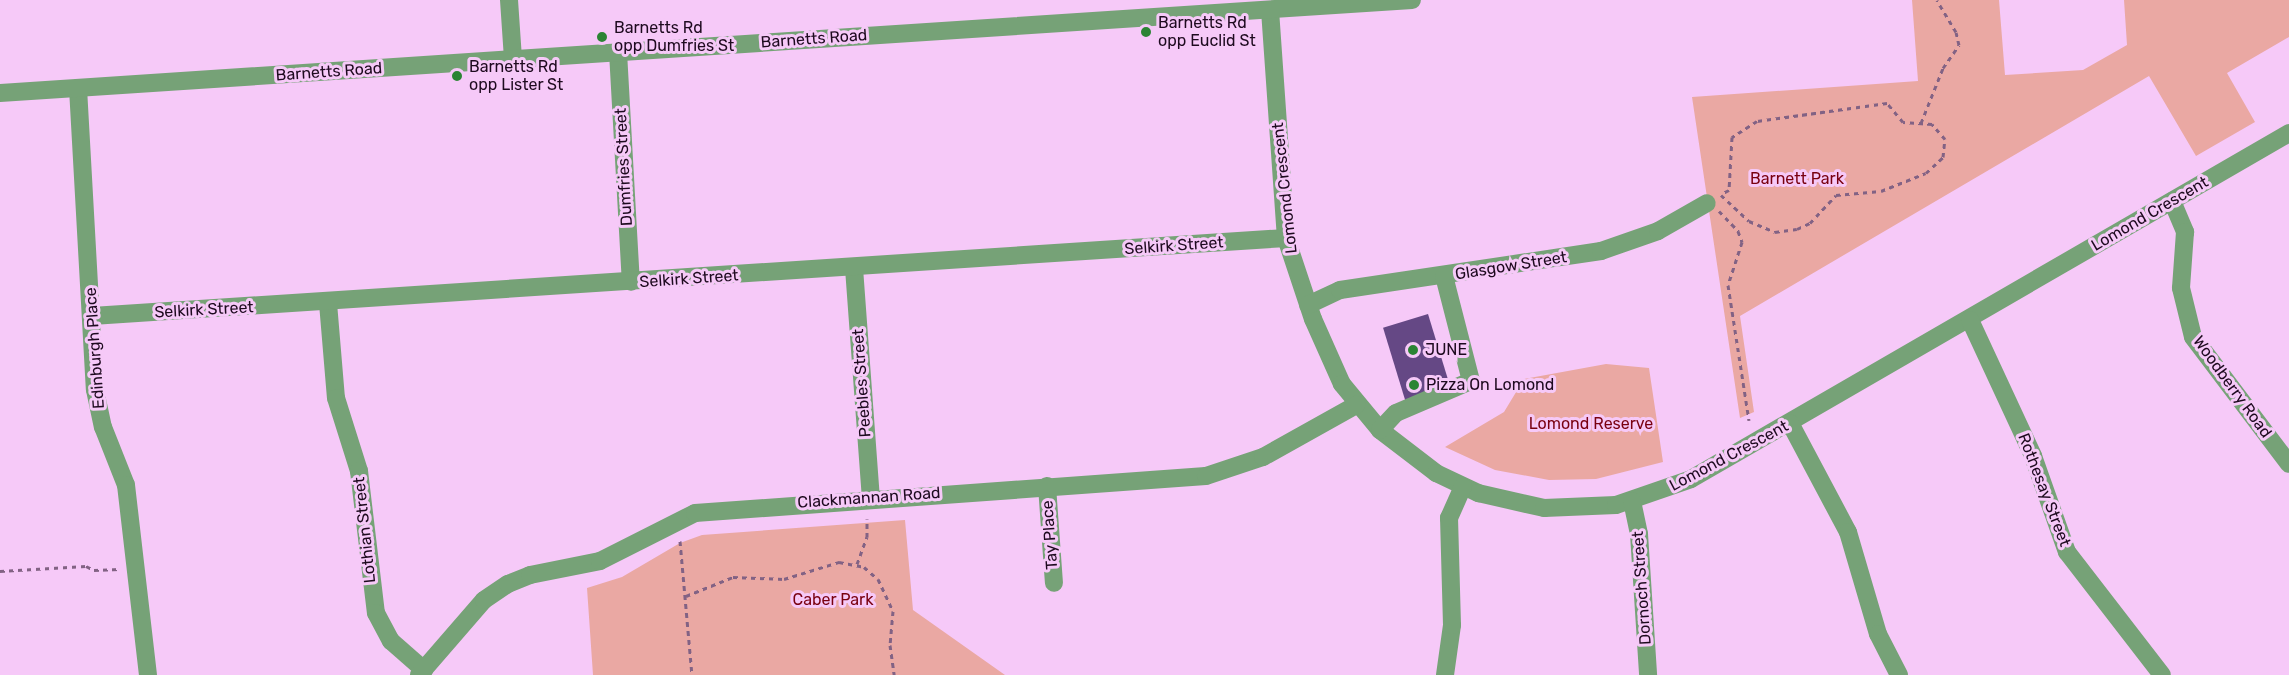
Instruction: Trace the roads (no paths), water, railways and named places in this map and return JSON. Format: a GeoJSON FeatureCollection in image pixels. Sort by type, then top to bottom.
{"type":"FeatureCollection","features":[{"type":"Feature","properties":{"kind":"street"},"geometry":{"type":"LineString","coordinates":[[509,0],[513,59]]}},
{"type":"Feature","properties":{"kind":"street","name":"Barnetts Road"},"geometry":{"type":"LineString","coordinates":[[0,93],[618,52],[1197,7],[1269,10],[1412,0]]}},
{"type":"Feature","properties":{"kind":"street","name":"Lomond Crescent"},"geometry":{"type":"LineString","coordinates":[[1269,10],[1286,238],[1308,305],[1329,358],[1356,405],[1380,430],[1428,468],[1463,487],[1544,508],[1577,509],[1632,501],[1691,479],[1970,320],[2289,133]]}},
{"type":"Feature","properties":{"kind":"street","name":"Dumfries Street"},"geometry":{"type":"LineString","coordinates":[[618,52],[631,282]]}},
{"type":"Feature","properties":{"kind":"street","name":"Edinburgh Place"},"geometry":{"type":"LineString","coordinates":[[78,88],[95,390],[103,427],[126,485],[148,675]]}},
{"type":"Feature","properties":{"kind":"street","name":"Woodberry Road"},"geometry":{"type":"LineString","coordinates":[[2172,201],[2185,232],[2181,288],[2193,337],[2289,464]]}},
{"type":"Feature","properties":{"kind":"street","name":"Glasgow Street"},"geometry":{"type":"LineString","coordinates":[[1308,305],[1340,290],[1444,276],[1610,248],[1658,231],[1709,202]]}},
{"type":"Feature","properties":{"kind":"street","name":"Selkirk Street"},"geometry":{"type":"LineString","coordinates":[[92,316],[328,303],[1286,238]]}},
{"type":"Feature","properties":{"kind":"street","name":"Peebles Street"},"geometry":{"type":"LineString","coordinates":[[854,268],[871,498]]}},
{"type":"Feature","properties":{"kind":"street"},"geometry":{"type":"LineString","coordinates":[[1380,430],[1396,413],[1471,381],[1444,276]]}},
{"type":"Feature","properties":{"kind":"street","name":"Lothian Street"},"geometry":{"type":"LineString","coordinates":[[328,303],[336,398],[359,471],[376,613],[391,641],[421,672]]}},
{"type":"Feature","properties":{"kind":"street","name":"Rothesay Street"},"geometry":{"type":"LineString","coordinates":[[1970,320],[2033,456],[2073,562],[2162,675]]}},
{"type":"Feature","properties":{"kind":"street","name":"Clackmannan Road"},"geometry":{"type":"LineString","coordinates":[[421,672],[484,600],[519,579],[600,561],[673,521],[695,513],[1222,473],[1263,457],[1356,405]]}},
{"type":"Feature","properties":{"kind":"street"},"geometry":{"type":"LineString","coordinates":[[1790,423],[1848,532],[1878,634],[1899,675]]}},
{"type":"Feature","properties":{"kind":"street","name":"Tay Place"},"geometry":{"type":"LineString","coordinates":[[1047,486],[1054,583]]}},
{"type":"Feature","properties":{"kind":"street"},"geometry":{"type":"LineString","coordinates":[[1444,675],[1452,625],[1449,518],[1463,487]]}},
{"type":"Feature","properties":{"kind":"street","name":"Dornoch Street"},"geometry":{"type":"LineString","coordinates":[[1632,501],[1639,534],[1648,675]]}},
{"type":"Feature","properties":{"kind":"place","name":"Barnetts Rd opp Euclid St"},"geometry":{"type":"Point","coordinates":[1146,32]}},
{"type":"Feature","properties":{"kind":"place","name":"Barnetts Rd opp Dumfries St"},"geometry":{"type":"Point","coordinates":[602,37]}},
{"type":"Feature","properties":{"kind":"place","name":"Barnetts Rd opp Lister St"},"geometry":{"type":"Point","coordinates":[457,76]}},
{"type":"Feature","properties":{"kind":"place","name":"JUNE"},"geometry":{"type":"Point","coordinates":[1413,350]}},
{"type":"Feature","properties":{"kind":"place","name":"Pizza On Lomond"},"geometry":{"type":"Point","coordinates":[1414,385]}},
{"type":"Feature","properties":{"kind":"park label","name":"Barnett Park"},"geometry":{"type":"Point","coordinates":[1797,179]}},
{"type":"Feature","properties":{"kind":"park label","name":"Lomond Reserve"},"geometry":{"type":"Point","coordinates":[1591,424]}},
{"type":"Feature","properties":{"kind":"park label","name":"Caber Park"},"geometry":{"type":"Point","coordinates":[833,600]}}]}
